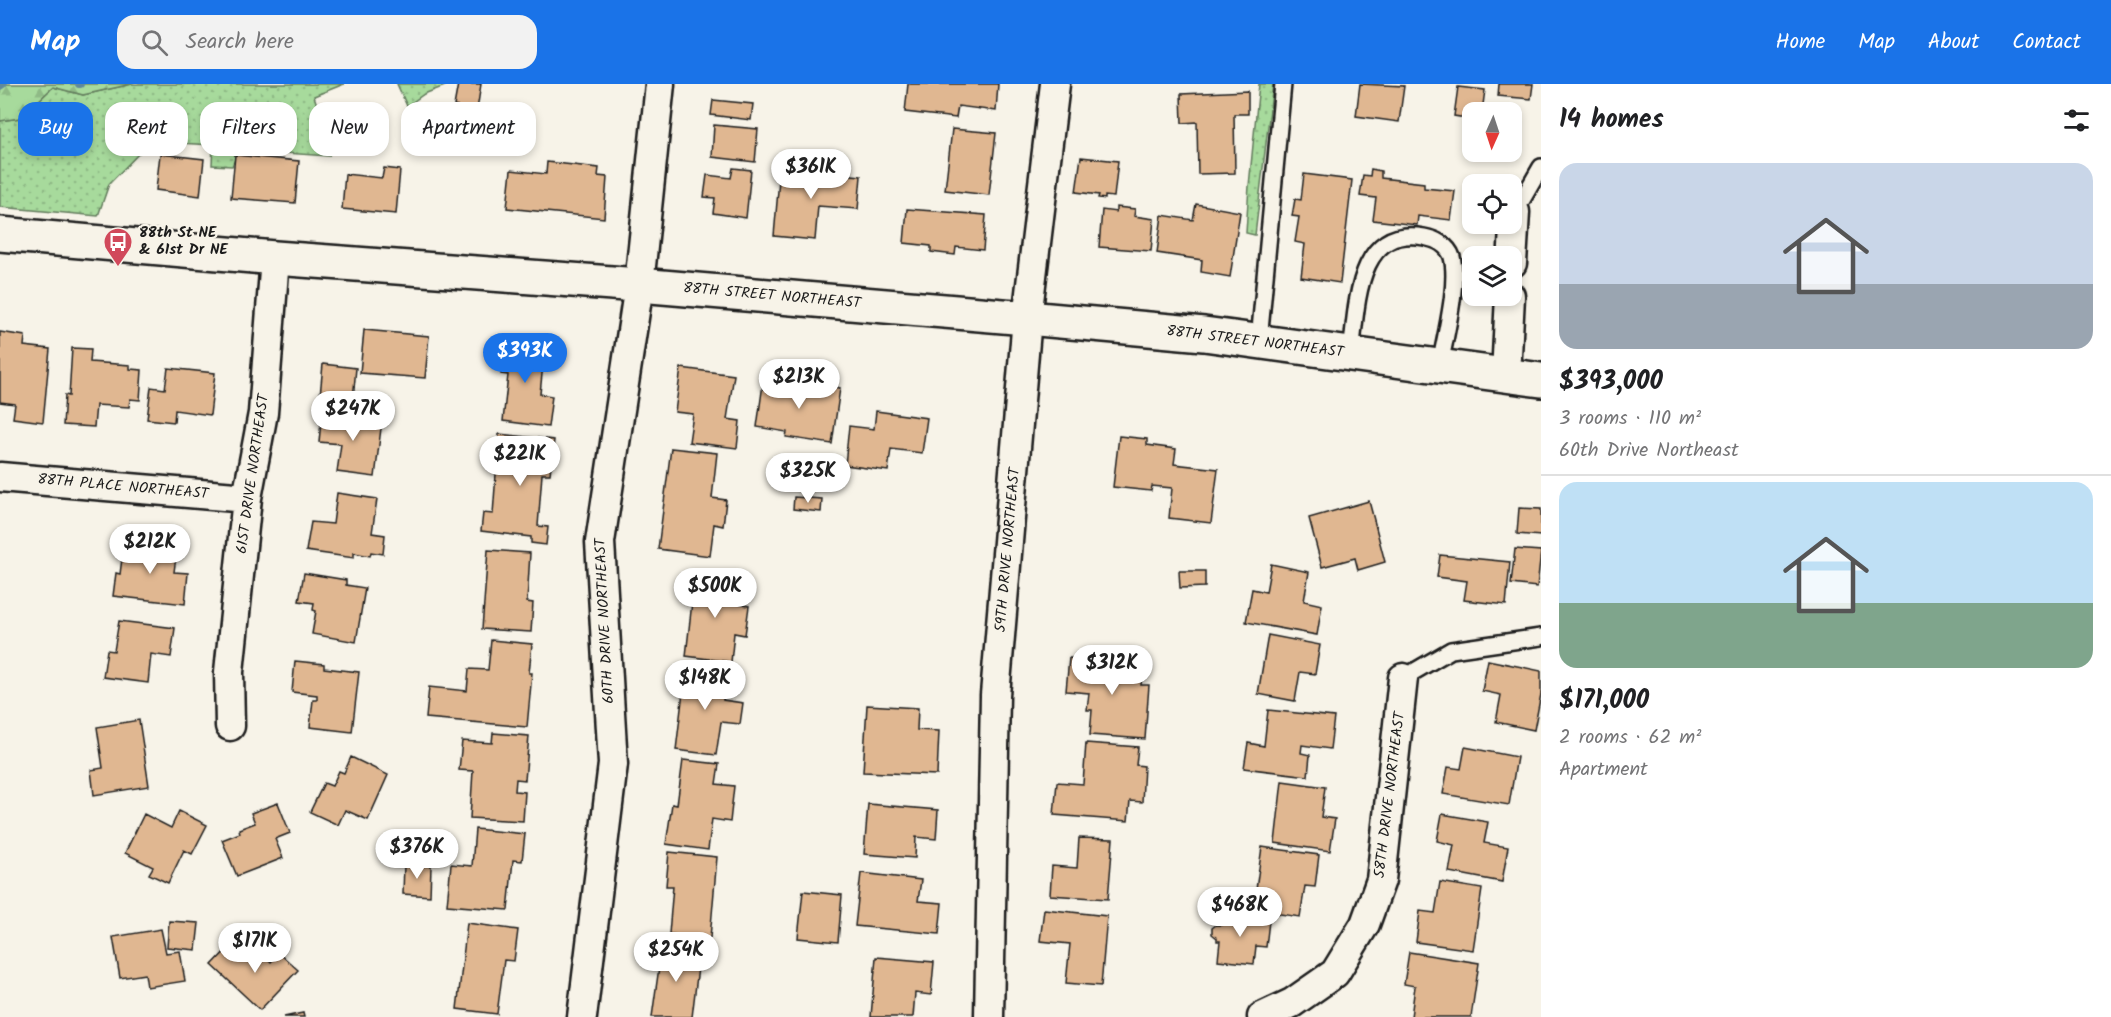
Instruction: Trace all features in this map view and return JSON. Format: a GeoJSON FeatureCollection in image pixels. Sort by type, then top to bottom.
{"type":"FeatureCollection","features":[{"type":"Feature","properties":{"kind":"main road","name":"88TH STREET NORTHEAST"},"geometry":{"type":"LineString","coordinates":[[0,234],[275,258],[639,285],[1204,334],[1541,380]]}},
{"type":"Feature","properties":{"kind":"street","name":"60TH DRIVE NORTHEAST"},"geometry":{"type":"LineString","coordinates":[[582,1017],[613,764],[600,542],[639,285],[660,84]]}},
{"type":"Feature","properties":{"kind":"street","name":"59TH DRIVE NORTHEAST"},"geometry":{"type":"LineString","coordinates":[[989,1017],[995,695],[1027,318],[1055,84]]}},
{"type":"Feature","properties":{"kind":"street","name":"61ST DRIVE NORTHEAST"},"geometry":{"type":"LineString","coordinates":[[230,726],[229,672],[247,498],[263,413],[275,258]]}},
{"type":"Feature","properties":{"kind":"street"},"geometry":{"type":"LineString","coordinates":[[1506,375],[1509,306]]}},
{"type":"Feature","properties":{"kind":"street","name":"88TH PLACE NORTHEAST"},"geometry":{"type":"LineString","coordinates":[[0,477],[247,498]]}},
{"type":"Feature","properties":{"kind":"street","name":"58TH DRIVE NORTHEAST"},"geometry":{"type":"LineString","coordinates":[[1262,1017],[1292,1003],[1335,973],[1365,924],[1381,880],[1403,678]]}},
{"type":"Feature","properties":{"kind":"lane"},"geometry":{"type":"LineString","coordinates":[[1259,341],[1283,84]]}},
{"type":"Feature","properties":{"kind":"lane"},"geometry":{"type":"LineString","coordinates":[[1522,200],[1541,167]]}},
{"type":"Feature","properties":{"kind":"lane"},"geometry":{"type":"LineString","coordinates":[[1351,354],[1363,273],[1371,257],[1394,237],[1412,235],[1437,239],[1451,255],[1453,277],[1440,366]]}},
{"type":"Feature","properties":{"kind":"lane"},"geometry":{"type":"LineString","coordinates":[[1403,678],[1451,650],[1541,637]]}},
{"type":"Feature","properties":{"kind":"green space"},"geometry":{"type":"Polygon","coordinates":[[[0,84],[132,84],[83,95],[53,87],[37,102],[18,102],[18,118],[0,121],[0,84]]]}},
{"type":"Feature","properties":{"kind":"green space"},"geometry":{"type":"Polygon","coordinates":[[[132,84],[344,84],[314,96],[316,102],[309,102],[309,155],[297,154],[297,102],[200,102],[200,144],[188,144],[188,102],[105,102],[105,156],[136,156],[109,184],[98,216],[0,207],[0,121],[18,118],[18,156],[93,156],[93,102],[37,102],[53,87],[83,95],[132,84]]]}},
{"type":"Feature","properties":{"kind":"green space"},"geometry":{"type":"Polygon","coordinates":[[[397,84],[445,84],[413,102],[405,102],[397,84]]]}},
{"type":"Feature","properties":{"kind":"green space"},"geometry":{"type":"Polygon","coordinates":[[[1259,84],[1273,84],[1255,235],[1246,233],[1259,84]]]}},
{"type":"Feature","properties":{"kind":"green space"},"geometry":{"type":"Polygon","coordinates":[[[212,156],[236,156],[232,166],[212,165],[212,156]]]}},
{"type":"Feature","properties":{"kind":"building"},"geometry":{"type":"Polygon","coordinates":[[[458,84],[481,84],[478,102],[455,102],[458,84]]]}},
{"type":"Feature","properties":{"kind":"building"},"geometry":{"type":"Polygon","coordinates":[[[908,84],[998,84],[996,111],[958,106],[956,118],[905,112],[908,84]]]}},
{"type":"Feature","properties":{"kind":"building"},"geometry":{"type":"Polygon","coordinates":[[[1360,84],[1404,86],[1399,122],[1356,116],[1360,84]]]}},
{"type":"Feature","properties":{"kind":"building"},"geometry":{"type":"Polygon","coordinates":[[[1499,84],[1533,84],[1531,99],[1498,96],[1499,84]]]}},
{"type":"Feature","properties":{"kind":"building"},"geometry":{"type":"Polygon","coordinates":[[[1458,87],[1485,90],[1483,102],[1462,102],[1462,117],[1454,116],[1458,87]]]}},
{"type":"Feature","properties":{"kind":"building"},"geometry":{"type":"Polygon","coordinates":[[[1248,91],[1248,114],[1234,114],[1235,173],[1198,174],[1197,122],[1182,123],[1181,94],[1248,91]]]}},
{"type":"Feature","properties":{"kind":"building"},"geometry":{"type":"Polygon","coordinates":[[[713,100],[753,104],[751,120],[711,115],[713,100]]]}},
{"type":"Feature","properties":{"kind":"building"},"geometry":{"type":"Polygon","coordinates":[[[714,125],[758,129],[755,162],[712,157],[714,125]]]}},
{"type":"Feature","properties":{"kind":"building"},"geometry":{"type":"Polygon","coordinates":[[[952,129],[996,133],[989,195],[945,190],[952,129]]]}},
{"type":"Feature","properties":{"kind":"building"},"geometry":{"type":"Polygon","coordinates":[[[160,156],[204,159],[200,196],[156,190],[160,156]]]}},
{"type":"Feature","properties":{"kind":"building"},"geometry":{"type":"Polygon","coordinates":[[[235,156],[299,161],[295,203],[231,198],[235,156]]]}},
{"type":"Feature","properties":{"kind":"building"},"geometry":{"type":"Polygon","coordinates":[[[1081,157],[1118,161],[1114,197],[1105,196],[1105,199],[1098,198],[1099,195],[1076,192],[1081,157]]]}},
{"type":"Feature","properties":{"kind":"building"},"geometry":{"type":"Polygon","coordinates":[[[547,162],[599,168],[598,176],[607,177],[604,218],[507,208],[511,170],[546,174],[547,162]]]}},
{"type":"Feature","properties":{"kind":"building"},"geometry":{"type":"Polygon","coordinates":[[[384,168],[400,170],[396,214],[342,209],[345,174],[382,178],[384,168]]]}},
{"type":"Feature","properties":{"kind":"building"},"geometry":{"type":"Polygon","coordinates":[[[733,168],[751,170],[746,218],[713,213],[715,198],[704,197],[707,175],[731,178],[733,168]]]}},
{"type":"Feature","properties":{"kind":"building"},"geometry":{"type":"Polygon","coordinates":[[[780,168],[861,176],[858,209],[818,206],[815,240],[774,236],[780,168]]]}},
{"type":"Feature","properties":{"kind":"building"},"geometry":{"type":"Polygon","coordinates":[[[1371,169],[1381,171],[1381,178],[1424,183],[1424,188],[1455,191],[1451,220],[1418,216],[1417,225],[1373,220],[1376,198],[1360,196],[1363,175],[1370,176],[1371,169]]]}},
{"type":"Feature","properties":{"kind":"building"},"geometry":{"type":"Polygon","coordinates":[[[1304,174],[1352,180],[1340,283],[1301,277],[1305,244],[1295,242],[1299,217],[1292,216],[1295,199],[1301,200],[1304,174]]]}},
{"type":"Feature","properties":{"kind":"building"},"geometry":{"type":"Polygon","coordinates":[[[1196,204],[1240,212],[1230,277],[1201,272],[1202,260],[1157,253],[1162,215],[1193,220],[1196,204]]]}},
{"type":"Feature","properties":{"kind":"building"},"geometry":{"type":"Polygon","coordinates":[[[1116,207],[1135,209],[1134,216],[1154,219],[1151,251],[1099,247],[1102,210],[1116,212],[1116,207]]]}},
{"type":"Feature","properties":{"kind":"building"},"geometry":{"type":"Polygon","coordinates":[[[907,209],[986,215],[983,250],[956,247],[955,255],[931,252],[931,246],[904,243],[907,209]]]}},
{"type":"Feature","properties":{"kind":"building"},"geometry":{"type":"Polygon","coordinates":[[[364,330],[429,336],[425,378],[360,373],[364,330]]]}},
{"type":"Feature","properties":{"kind":"building"},"geometry":{"type":"Polygon","coordinates":[[[0,332],[25,336],[24,346],[50,349],[43,422],[13,418],[15,404],[0,402],[0,332]]]}},
{"type":"Feature","properties":{"kind":"building"},"geometry":{"type":"Polygon","coordinates":[[[505,340],[545,344],[540,394],[552,396],[548,427],[503,421],[508,375],[501,374],[505,340]]]}},
{"type":"Feature","properties":{"kind":"building"},"geometry":{"type":"Polygon","coordinates":[[[72,348],[91,349],[90,362],[130,365],[130,369],[142,370],[140,400],[130,399],[129,407],[96,405],[94,427],[63,425],[65,395],[69,396],[72,348]]]}},
{"type":"Feature","properties":{"kind":"building"},"geometry":{"type":"Polygon","coordinates":[[[323,364],[356,368],[353,399],[320,396],[323,364]]]}},
{"type":"Feature","properties":{"kind":"building"},"geometry":{"type":"Polygon","coordinates":[[[168,368],[215,373],[210,415],[175,410],[174,422],[147,419],[151,387],[165,389],[168,368]]]}},
{"type":"Feature","properties":{"kind":"building"},"geometry":{"type":"Polygon","coordinates":[[[681,368],[734,375],[727,419],[740,421],[737,448],[689,442],[693,414],[675,412],[681,368]]]}},
{"type":"Feature","properties":{"kind":"building"},"geometry":{"type":"Polygon","coordinates":[[[764,377],[840,388],[832,444],[786,437],[787,432],[757,427],[764,377]]]}},
{"type":"Feature","properties":{"kind":"building"},"geometry":{"type":"Polygon","coordinates":[[[876,411],[927,418],[922,453],[891,449],[888,471],[845,465],[849,426],[874,429],[876,411]]]}},
{"type":"Feature","properties":{"kind":"building"},"geometry":{"type":"Polygon","coordinates":[[[322,412],[382,420],[375,477],[337,472],[341,444],[319,442],[322,412]]]}},
{"type":"Feature","properties":{"kind":"building"},"geometry":{"type":"Polygon","coordinates":[[[499,434],[554,440],[550,474],[542,474],[538,526],[548,527],[546,545],[531,543],[531,537],[481,531],[483,513],[493,514],[499,434]]]}},
{"type":"Feature","properties":{"kind":"building"},"geometry":{"type":"Polygon","coordinates":[[[1119,436],[1147,439],[1147,445],[1176,449],[1174,464],[1218,469],[1211,523],[1169,518],[1172,488],[1152,486],[1151,491],[1113,487],[1119,436]]]}},
{"type":"Feature","properties":{"kind":"building"},"geometry":{"type":"Polygon","coordinates":[[[671,448],[717,453],[712,498],[726,500],[723,526],[714,524],[710,556],[658,549],[671,448]]]}},
{"type":"Feature","properties":{"kind":"building"},"geometry":{"type":"Polygon","coordinates":[[[337,493],[377,499],[372,533],[385,535],[383,554],[371,552],[370,556],[354,553],[354,558],[306,551],[311,522],[333,524],[337,493]]]}},
{"type":"Feature","properties":{"kind":"building"},"geometry":{"type":"Polygon","coordinates":[[[794,497],[822,499],[821,512],[793,509],[794,497]]]}},
{"type":"Feature","properties":{"kind":"building"},"geometry":{"type":"Polygon","coordinates":[[[1369,501],[1385,562],[1358,570],[1355,558],[1322,567],[1309,518],[1369,501]]]}},
{"type":"Feature","properties":{"kind":"building"},"geometry":{"type":"Polygon","coordinates":[[[1519,508],[1541,509],[1541,536],[1517,534],[1519,508]]]}},
{"type":"Feature","properties":{"kind":"building"},"geometry":{"type":"Polygon","coordinates":[[[124,543],[177,549],[174,572],[188,573],[185,604],[113,596],[116,573],[120,574],[124,543]]]}},
{"type":"Feature","properties":{"kind":"building"},"geometry":{"type":"Polygon","coordinates":[[[1515,549],[1541,551],[1537,587],[1511,584],[1515,549]]]}},
{"type":"Feature","properties":{"kind":"building"},"geometry":{"type":"Polygon","coordinates":[[[488,550],[530,553],[527,602],[533,603],[531,632],[482,629],[488,550]]]}},
{"type":"Feature","properties":{"kind":"building"},"geometry":{"type":"Polygon","coordinates":[[[1440,555],[1510,562],[1506,605],[1464,600],[1467,581],[1437,577],[1440,555]]]}},
{"type":"Feature","properties":{"kind":"building"},"geometry":{"type":"Polygon","coordinates":[[[1271,564],[1309,572],[1304,601],[1322,605],[1317,635],[1246,622],[1252,589],[1266,592],[1271,564]]]}},
{"type":"Feature","properties":{"kind":"building"},"geometry":{"type":"Polygon","coordinates":[[[1179,571],[1205,571],[1205,587],[1180,588],[1179,571]]]}},
{"type":"Feature","properties":{"kind":"building"},"geometry":{"type":"Polygon","coordinates":[[[304,573],[346,580],[346,585],[365,588],[356,642],[312,634],[316,611],[313,610],[314,603],[299,601],[304,573]]]}},
{"type":"Feature","properties":{"kind":"building"},"geometry":{"type":"Polygon","coordinates":[[[695,575],[738,580],[736,604],[749,606],[745,635],[734,633],[731,662],[686,656],[695,575]]]}},
{"type":"Feature","properties":{"kind":"building"},"geometry":{"type":"Polygon","coordinates":[[[119,621],[175,628],[171,657],[151,654],[148,683],[103,677],[107,650],[114,651],[119,621]]]}},
{"type":"Feature","properties":{"kind":"building"},"geometry":{"type":"Polygon","coordinates":[[[1268,635],[1320,645],[1315,674],[1300,672],[1295,701],[1258,694],[1268,635]]]}},
{"type":"Feature","properties":{"kind":"building"},"geometry":{"type":"Polygon","coordinates":[[[491,640],[532,644],[527,727],[426,718],[429,687],[467,691],[469,669],[488,670],[491,640]]]}},
{"type":"Feature","properties":{"kind":"building"},"geometry":{"type":"Polygon","coordinates":[[[1069,658],[1143,664],[1141,685],[1149,685],[1145,739],[1090,735],[1092,710],[1087,710],[1089,693],[1066,691],[1069,658]]]}},
{"type":"Feature","properties":{"kind":"building"},"geometry":{"type":"Polygon","coordinates":[[[1488,660],[1541,671],[1541,694],[1534,730],[1496,722],[1501,695],[1482,691],[1488,660]]]}},
{"type":"Feature","properties":{"kind":"building"},"geometry":{"type":"Polygon","coordinates":[[[295,661],[324,664],[324,668],[359,672],[352,732],[310,727],[313,700],[317,700],[317,695],[292,692],[295,661]]]}},
{"type":"Feature","properties":{"kind":"building"},"geometry":{"type":"Polygon","coordinates":[[[686,667],[727,673],[723,700],[743,703],[740,724],[721,722],[716,755],[676,750],[686,667]]]}},
{"type":"Feature","properties":{"kind":"building"},"geometry":{"type":"Polygon","coordinates":[[[867,705],[918,708],[917,730],[939,731],[937,775],[863,772],[867,705]]]}},
{"type":"Feature","properties":{"kind":"building"},"geometry":{"type":"Polygon","coordinates":[[[1268,710],[1334,717],[1330,749],[1302,745],[1301,753],[1310,755],[1308,776],[1244,768],[1248,743],[1264,746],[1268,710]]]}},
{"type":"Feature","properties":{"kind":"building"},"geometry":{"type":"Polygon","coordinates":[[[139,720],[149,786],[94,795],[91,770],[103,768],[97,727],[139,720]]]}},
{"type":"Feature","properties":{"kind":"building"},"geometry":{"type":"Polygon","coordinates":[[[493,733],[529,736],[525,780],[516,779],[515,791],[525,792],[523,821],[470,818],[473,771],[459,770],[462,741],[492,743],[493,733]]]}},
{"type":"Feature","properties":{"kind":"building"},"geometry":{"type":"Polygon","coordinates":[[[1086,743],[1138,747],[1136,765],[1144,766],[1142,802],[1130,801],[1128,821],[1054,815],[1057,782],[1083,784],[1086,743]]]}},
{"type":"Feature","properties":{"kind":"building"},"geometry":{"type":"Polygon","coordinates":[[[1465,747],[1517,757],[1509,805],[1443,794],[1448,767],[1461,769],[1465,747]]]}},
{"type":"Feature","properties":{"kind":"building"},"geometry":{"type":"Polygon","coordinates":[[[351,757],[388,775],[368,820],[345,810],[338,825],[310,812],[324,783],[332,786],[339,771],[344,773],[351,757]]]}},
{"type":"Feature","properties":{"kind":"building"},"geometry":{"type":"Polygon","coordinates":[[[683,760],[719,764],[716,784],[734,786],[730,822],[712,819],[708,850],[666,844],[672,804],[677,805],[683,760]]]}},
{"type":"Feature","properties":{"kind":"building"},"geometry":{"type":"Polygon","coordinates":[[[1282,781],[1325,787],[1321,817],[1335,819],[1330,851],[1275,843],[1282,781]]]}},
{"type":"Feature","properties":{"kind":"building"},"geometry":{"type":"Polygon","coordinates":[[[278,803],[290,833],[275,839],[283,858],[237,876],[222,840],[240,833],[239,829],[255,823],[251,813],[278,803]]]}},
{"type":"Feature","properties":{"kind":"building"},"geometry":{"type":"Polygon","coordinates":[[[868,804],[938,810],[936,839],[916,837],[915,858],[864,854],[868,804]]]}},
{"type":"Feature","properties":{"kind":"building"},"geometry":{"type":"Polygon","coordinates":[[[179,811],[207,825],[192,854],[184,850],[168,883],[149,874],[153,867],[125,853],[144,814],[171,828],[179,811]]]}},
{"type":"Feature","properties":{"kind":"building"},"geometry":{"type":"Polygon","coordinates":[[[1442,814],[1488,822],[1484,843],[1508,847],[1502,882],[1449,872],[1454,845],[1437,841],[1442,814]]]}},
{"type":"Feature","properties":{"kind":"building"},"geometry":{"type":"Polygon","coordinates":[[[475,829],[525,834],[522,861],[513,860],[508,910],[447,905],[451,864],[472,866],[475,829]]]}},
{"type":"Feature","properties":{"kind":"building"},"geometry":{"type":"Polygon","coordinates":[[[1079,838],[1113,839],[1108,899],[1050,895],[1052,866],[1077,868],[1079,838]]]}},
{"type":"Feature","properties":{"kind":"building"},"geometry":{"type":"Polygon","coordinates":[[[1262,847],[1319,855],[1315,887],[1305,886],[1300,917],[1253,910],[1262,847]]]}},
{"type":"Feature","properties":{"kind":"building"},"geometry":{"type":"Polygon","coordinates":[[[669,852],[717,857],[710,938],[669,934],[673,886],[666,886],[669,852]]]}},
{"type":"Feature","properties":{"kind":"building"},"geometry":{"type":"Polygon","coordinates":[[[404,864],[431,866],[430,896],[403,894],[404,864]]]}},
{"type":"Feature","properties":{"kind":"building"},"geometry":{"type":"Polygon","coordinates":[[[861,873],[921,880],[918,901],[942,903],[939,934],[855,926],[861,873]]]}},
{"type":"Feature","properties":{"kind":"building"},"geometry":{"type":"Polygon","coordinates":[[[1440,882],[1482,889],[1473,950],[1416,942],[1420,911],[1435,913],[1440,882]]]}},
{"type":"Feature","properties":{"kind":"building"},"geometry":{"type":"Polygon","coordinates":[[[803,891],[842,895],[838,942],[798,938],[803,891]]]}},
{"type":"Feature","properties":{"kind":"building"},"geometry":{"type":"Polygon","coordinates":[[[1044,909],[1107,916],[1101,986],[1066,983],[1070,944],[1040,941],[1044,909]]]}},
{"type":"Feature","properties":{"kind":"building"},"geometry":{"type":"Polygon","coordinates":[[[1224,915],[1269,921],[1266,947],[1256,946],[1254,964],[1218,960],[1220,941],[1217,941],[1212,934],[1212,928],[1222,925],[1224,915]]]}},
{"type":"Feature","properties":{"kind":"building"},"geometry":{"type":"Polygon","coordinates":[[[169,921],[199,923],[196,950],[167,947],[169,921]]]}},
{"type":"Feature","properties":{"kind":"building"},"geometry":{"type":"Polygon","coordinates":[[[467,923],[518,930],[514,961],[504,960],[497,1014],[457,1009],[467,923]]]}},
{"type":"Feature","properties":{"kind":"building"},"geometry":{"type":"Polygon","coordinates":[[[161,929],[166,953],[180,951],[185,981],[147,987],[145,974],[120,978],[113,937],[161,929]]]}},
{"type":"Feature","properties":{"kind":"building"},"geometry":{"type":"Polygon","coordinates":[[[234,942],[250,957],[258,949],[271,962],[279,953],[298,970],[260,1010],[212,965],[234,942]]]}},
{"type":"Feature","properties":{"kind":"building"},"geometry":{"type":"Polygon","coordinates":[[[662,946],[700,951],[692,1017],[652,1017],[662,946]]]}},
{"type":"Feature","properties":{"kind":"building"},"geometry":{"type":"Polygon","coordinates":[[[1409,952],[1479,963],[1471,1017],[1411,1017],[1415,986],[1404,984],[1409,952]]]}},
{"type":"Feature","properties":{"kind":"building"},"geometry":{"type":"Polygon","coordinates":[[[876,957],[934,962],[931,995],[915,993],[913,1017],[871,1017],[876,957]]]}},
{"type":"Feature","properties":{"kind":"building"},"geometry":{"type":"Polygon","coordinates":[[[303,1013],[304,1017],[284,1017],[303,1013]]]}},
{"type":"Feature","properties":{"kind":"place","name":"88th St NE & 61st Dr NE"},"geometry":{"type":"Point","coordinates":[118,268]}}]}
